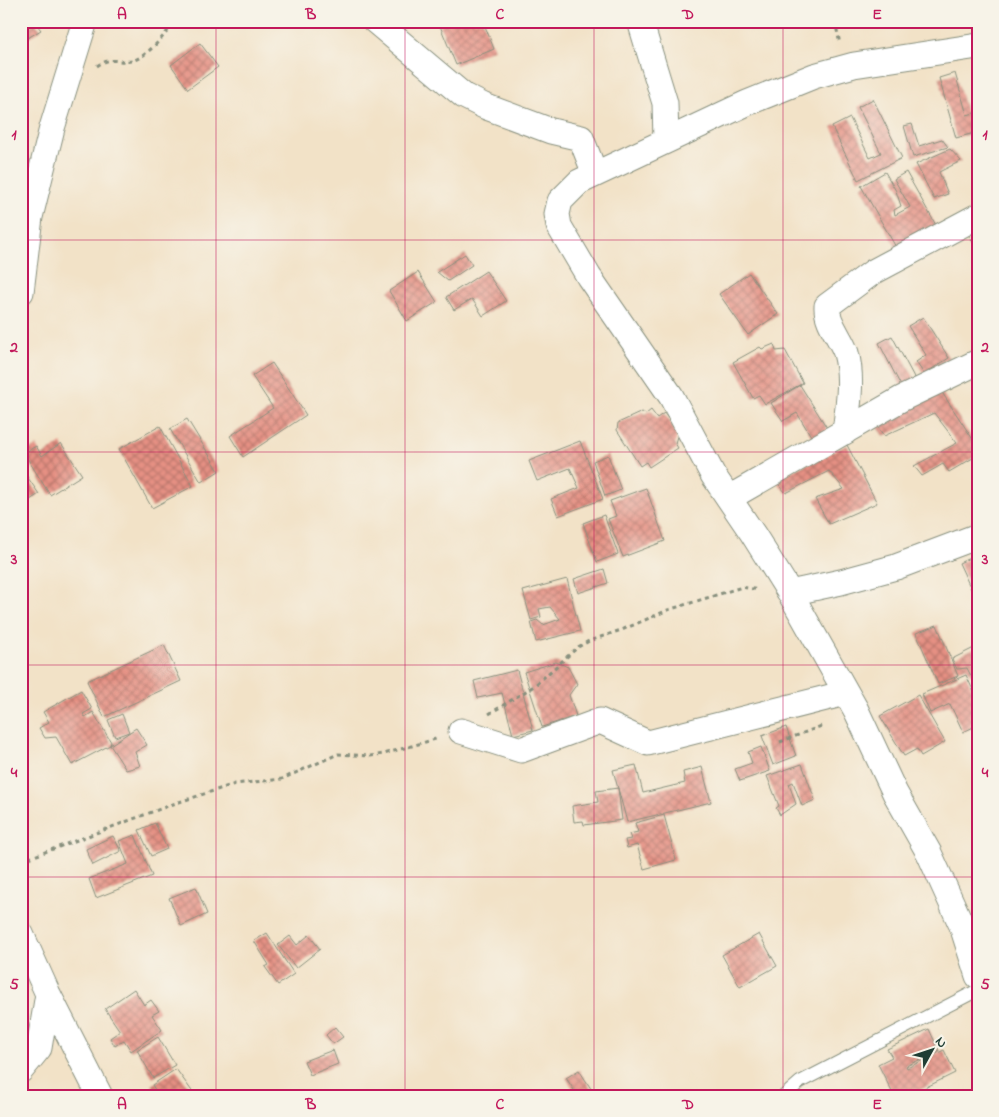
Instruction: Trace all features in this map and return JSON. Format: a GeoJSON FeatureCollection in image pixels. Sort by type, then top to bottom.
{"type":"FeatureCollection","features":[{"type":"Feature","properties":{"kind":"street"},"geometry":{"type":"LineString","coordinates":[[21,292],[30,217],[52,128],[85,21]]}},
{"type":"Feature","properties":{"kind":"street"},"geometry":{"type":"LineString","coordinates":[[376,21],[464,96],[484,106],[551,131],[581,138],[595,174]]}},
{"type":"Feature","properties":{"kind":"street"},"geometry":{"type":"LineString","coordinates":[[640,21],[665,103],[666,140]]}},
{"type":"Feature","properties":{"kind":"street"},"geometry":{"type":"LineString","coordinates":[[978,46],[854,65],[814,76],[747,103],[579,182],[560,201],[557,214],[559,226],[589,277],[671,396],[713,475],[790,593],[856,710],[895,793],[929,853],[962,926],[978,976]]}},
{"type":"Feature","properties":{"kind":"street"},"geometry":{"type":"LineString","coordinates":[[845,432],[849,401],[848,364],[842,342],[828,316],[827,306],[873,272],[978,216]]}},
{"type":"Feature","properties":{"kind":"street"},"geometry":{"type":"LineString","coordinates":[[729,498],[901,400],[978,362]]}},
{"type":"Feature","properties":{"kind":"street"},"geometry":{"type":"LineString","coordinates":[[790,593],[896,567],[978,536]]}},
{"type":"Feature","properties":{"kind":"street"},"geometry":{"type":"LineString","coordinates":[[461,731],[521,750],[600,721],[648,743],[846,693]]}},
{"type":"Feature","properties":{"kind":"street"},"geometry":{"type":"LineString","coordinates":[[21,934],[48,994],[100,1096]]}},
{"type":"Feature","properties":{"kind":"street"},"geometry":{"type":"LineString","coordinates":[[21,1070],[39,1048],[48,994]]}},
{"type":"Feature","properties":{"kind":"lane"},"geometry":{"type":"LineString","coordinates":[[784,1096],[800,1082],[978,990]]}},
{"type":"Feature","properties":{"kind":"path"},"geometry":{"type":"LineString","coordinates":[[95,67],[110,60],[129,61],[138,58],[161,39],[176,21]]}},
{"type":"Feature","properties":{"kind":"path"},"geometry":{"type":"LineString","coordinates":[[21,861],[176,803],[236,784],[282,779],[338,754],[370,756],[384,754],[461,731],[534,686],[578,647],[668,610],[742,587],[768,592],[790,593]]}},
{"type":"Feature","properties":{"kind":"building"},"geometry":{"type":"Polygon","coordinates":[[[21,21],[34,21],[41,30],[21,42],[21,21]]]}},
{"type":"Feature","properties":{"kind":"building"},"geometry":{"type":"Polygon","coordinates":[[[438,21],[483,21],[494,49],[456,65],[438,21]]]}},
{"type":"Feature","properties":{"kind":"building"},"geometry":{"type":"Polygon","coordinates":[[[657,21],[668,21],[659,25],[657,21]]]}},
{"type":"Feature","properties":{"kind":"building"},"geometry":{"type":"Polygon","coordinates":[[[724,21],[741,21],[738,27],[724,21]]]}},
{"type":"Feature","properties":{"kind":"building"},"geometry":{"type":"Polygon","coordinates":[[[765,21],[784,21],[784,22],[768,26],[765,21]]]}},
{"type":"Feature","properties":{"kind":"building"},"geometry":{"type":"Polygon","coordinates":[[[200,43],[218,67],[188,89],[171,65],[200,43]]]}},
{"type":"Feature","properties":{"kind":"building"},"geometry":{"type":"Polygon","coordinates":[[[955,73],[967,115],[978,112],[978,132],[956,138],[939,78],[955,73]]]}},
{"type":"Feature","properties":{"kind":"building"},"geometry":{"type":"Polygon","coordinates":[[[873,99],[902,158],[858,180],[832,127],[850,118],[870,158],[881,153],[858,107],[873,99]]]}},
{"type":"Feature","properties":{"kind":"building"},"geometry":{"type":"Polygon","coordinates":[[[912,124],[919,146],[942,139],[948,147],[913,157],[904,126],[912,124]]]}},
{"type":"Feature","properties":{"kind":"building"},"geometry":{"type":"Polygon","coordinates":[[[950,149],[961,161],[939,172],[948,194],[934,199],[916,164],[950,149]]]}},
{"type":"Feature","properties":{"kind":"building"},"geometry":{"type":"Polygon","coordinates":[[[885,172],[896,191],[901,206],[894,210],[895,215],[910,207],[894,179],[906,172],[937,227],[897,249],[861,186],[885,172]]]}},
{"type":"Feature","properties":{"kind":"building"},"geometry":{"type":"Polygon","coordinates":[[[978,228],[978,252],[968,233],[978,228]]]}},
{"type":"Feature","properties":{"kind":"building"},"geometry":{"type":"Polygon","coordinates":[[[465,254],[472,265],[448,281],[437,272],[465,254]]]}},
{"type":"Feature","properties":{"kind":"building"},"geometry":{"type":"Polygon","coordinates":[[[486,271],[506,301],[483,316],[472,299],[454,310],[446,297],[486,271]]]}},
{"type":"Feature","properties":{"kind":"building"},"geometry":{"type":"Polygon","coordinates":[[[418,272],[437,302],[407,321],[389,291],[418,272]]]}},
{"type":"Feature","properties":{"kind":"building"},"geometry":{"type":"Polygon","coordinates":[[[749,273],[778,314],[748,335],[719,294],[749,273]]]}},
{"type":"Feature","properties":{"kind":"building"},"geometry":{"type":"Polygon","coordinates":[[[923,317],[949,358],[924,374],[916,362],[926,355],[908,326],[923,317]]]}},
{"type":"Feature","properties":{"kind":"building"},"geometry":{"type":"Polygon","coordinates":[[[892,336],[915,379],[901,386],[879,343],[892,336]]]}},
{"type":"Feature","properties":{"kind":"building"},"geometry":{"type":"Polygon","coordinates":[[[774,344],[776,351],[785,350],[803,383],[765,404],[759,395],[753,398],[733,362],[760,347],[762,349],[774,344]]]}},
{"type":"Feature","properties":{"kind":"building"},"geometry":{"type":"Polygon","coordinates":[[[272,363],[306,415],[243,457],[230,436],[273,408],[252,376],[272,363]]]}},
{"type":"Feature","properties":{"kind":"building"},"geometry":{"type":"Polygon","coordinates":[[[800,385],[829,431],[814,441],[797,413],[783,421],[771,403],[800,385]]]}},
{"type":"Feature","properties":{"kind":"building"},"geometry":{"type":"Polygon","coordinates":[[[941,391],[978,447],[978,455],[949,472],[943,464],[922,476],[914,466],[957,443],[934,413],[884,436],[877,426],[941,391]]]}},
{"type":"Feature","properties":{"kind":"building"},"geometry":{"type":"Polygon","coordinates":[[[651,410],[657,418],[664,413],[678,433],[675,443],[678,448],[649,467],[646,462],[640,466],[617,430],[618,423],[642,412],[646,414],[651,410]]]}},
{"type":"Feature","properties":{"kind":"building"},"geometry":{"type":"Polygon","coordinates":[[[187,419],[219,471],[201,482],[170,429],[187,419]]]}},
{"type":"Feature","properties":{"kind":"building"},"geometry":{"type":"Polygon","coordinates":[[[160,426],[193,486],[152,508],[119,449],[160,426]]]}},
{"type":"Feature","properties":{"kind":"building"},"geometry":{"type":"Polygon","coordinates":[[[580,441],[603,499],[558,516],[551,499],[579,488],[570,468],[537,481],[529,461],[580,441]]]}},
{"type":"Feature","properties":{"kind":"building"},"geometry":{"type":"Polygon","coordinates":[[[61,443],[82,475],[50,495],[24,453],[36,446],[42,456],[61,443]]]}},
{"type":"Feature","properties":{"kind":"building"},"geometry":{"type":"Polygon","coordinates":[[[847,445],[877,503],[829,524],[815,499],[844,489],[829,471],[786,493],[774,479],[847,445]]]}},
{"type":"Feature","properties":{"kind":"building"},"geometry":{"type":"Polygon","coordinates":[[[608,455],[621,490],[605,496],[593,461],[608,455]]]}},
{"type":"Feature","properties":{"kind":"building"},"geometry":{"type":"Polygon","coordinates":[[[26,475],[39,494],[27,502],[21,492],[21,478],[26,475]]]}},
{"type":"Feature","properties":{"kind":"building"},"geometry":{"type":"Polygon","coordinates":[[[646,488],[665,541],[623,557],[608,519],[616,516],[610,501],[646,488]]]}},
{"type":"Feature","properties":{"kind":"building"},"geometry":{"type":"Polygon","coordinates":[[[604,515],[618,554],[597,562],[583,523],[604,515]]]}},
{"type":"Feature","properties":{"kind":"building"},"geometry":{"type":"Polygon","coordinates":[[[978,554],[978,604],[959,563],[978,554]]]}},
{"type":"Feature","properties":{"kind":"building"},"geometry":{"type":"Polygon","coordinates":[[[604,569],[608,583],[578,593],[574,579],[604,569]]]}},
{"type":"Feature","properties":{"kind":"building"},"geometry":{"type":"Polygon","coordinates":[[[567,579],[580,631],[536,642],[531,622],[537,620],[543,625],[560,619],[550,607],[539,609],[541,617],[531,620],[523,591],[567,579]]]}},
{"type":"Feature","properties":{"kind":"building"},"geometry":{"type":"Polygon","coordinates":[[[937,625],[958,676],[938,684],[916,633],[937,625]]]}},
{"type":"Feature","properties":{"kind":"building"},"geometry":{"type":"Polygon","coordinates":[[[164,645],[181,681],[104,717],[87,681],[164,645]]]}},
{"type":"Feature","properties":{"kind":"building"},"geometry":{"type":"Polygon","coordinates":[[[974,648],[978,655],[978,673],[971,676],[967,668],[957,669],[952,659],[974,648]]]}},
{"type":"Feature","properties":{"kind":"building"},"geometry":{"type":"Polygon","coordinates":[[[556,662],[568,667],[577,684],[569,695],[576,716],[542,727],[524,672],[556,662]]]}},
{"type":"Feature","properties":{"kind":"building"},"geometry":{"type":"Polygon","coordinates":[[[517,670],[533,730],[513,735],[502,693],[478,698],[474,681],[517,670]]]}},
{"type":"Feature","properties":{"kind":"building"},"geometry":{"type":"Polygon","coordinates":[[[966,675],[978,701],[978,725],[963,732],[950,704],[930,713],[922,694],[966,675]]]}},
{"type":"Feature","properties":{"kind":"building"},"geometry":{"type":"Polygon","coordinates":[[[81,690],[92,709],[83,714],[85,717],[93,712],[111,742],[110,745],[72,765],[56,737],[45,738],[39,728],[49,722],[43,712],[81,690]]]}},
{"type":"Feature","properties":{"kind":"building"},"geometry":{"type":"Polygon","coordinates":[[[918,695],[945,742],[921,756],[917,749],[904,756],[880,716],[918,695]]]}},
{"type":"Feature","properties":{"kind":"building"},"geometry":{"type":"Polygon","coordinates":[[[122,714],[129,732],[115,737],[108,720],[122,714]]]}},
{"type":"Feature","properties":{"kind":"building"},"geometry":{"type":"Polygon","coordinates":[[[786,727],[796,756],[773,765],[762,736],[786,727]]]}},
{"type":"Feature","properties":{"kind":"building"},"geometry":{"type":"Polygon","coordinates":[[[136,728],[147,745],[135,752],[140,766],[126,770],[110,745],[136,728]]]}},
{"type":"Feature","properties":{"kind":"building"},"geometry":{"type":"Polygon","coordinates":[[[761,747],[770,771],[740,781],[735,769],[752,763],[748,752],[761,747]]]}},
{"type":"Feature","properties":{"kind":"building"},"geometry":{"type":"Polygon","coordinates":[[[802,764],[815,800],[802,806],[793,782],[789,784],[796,804],[780,815],[776,808],[779,806],[767,776],[802,764]]]}},
{"type":"Feature","properties":{"kind":"building"},"geometry":{"type":"Polygon","coordinates":[[[636,765],[643,793],[685,783],[683,772],[702,767],[711,802],[627,822],[613,770],[636,765]]]}},
{"type":"Feature","properties":{"kind":"building"},"geometry":{"type":"Polygon","coordinates":[[[618,788],[622,820],[584,825],[583,821],[574,822],[572,806],[598,802],[596,791],[618,788]]]}},
{"type":"Feature","properties":{"kind":"building"},"geometry":{"type":"Polygon","coordinates":[[[664,815],[676,860],[644,869],[637,845],[627,848],[625,840],[631,839],[629,834],[638,832],[635,823],[664,815]]]}},
{"type":"Feature","properties":{"kind":"building"},"geometry":{"type":"Polygon","coordinates":[[[155,823],[167,849],[151,856],[139,830],[155,823]]]}},
{"type":"Feature","properties":{"kind":"building"},"geometry":{"type":"Polygon","coordinates":[[[135,835],[152,876],[96,898],[89,879],[128,864],[119,841],[135,835]]]}},
{"type":"Feature","properties":{"kind":"building"},"geometry":{"type":"Polygon","coordinates":[[[113,836],[121,851],[93,865],[86,849],[113,836]]]}},
{"type":"Feature","properties":{"kind":"building"},"geometry":{"type":"Polygon","coordinates":[[[196,887],[207,914],[181,926],[169,898],[196,887]]]}},
{"type":"Feature","properties":{"kind":"building"},"geometry":{"type":"Polygon","coordinates":[[[267,933],[294,974],[278,985],[265,967],[269,965],[254,941],[267,933]]]}},
{"type":"Feature","properties":{"kind":"building"},"geometry":{"type":"Polygon","coordinates":[[[759,934],[777,966],[740,987],[722,955],[759,934]]]}},
{"type":"Feature","properties":{"kind":"building"},"geometry":{"type":"Polygon","coordinates":[[[309,935],[320,949],[296,968],[278,945],[290,936],[297,945],[309,935]]]}},
{"type":"Feature","properties":{"kind":"building"},"geometry":{"type":"Polygon","coordinates":[[[134,989],[144,1005],[151,1000],[159,1011],[152,1015],[162,1030],[131,1051],[124,1040],[115,1046],[110,1038],[120,1031],[105,1009],[134,989]]]}},
{"type":"Feature","properties":{"kind":"building"},"geometry":{"type":"Polygon","coordinates":[[[335,1027],[343,1037],[333,1044],[326,1035],[335,1027]]]}},
{"type":"Feature","properties":{"kind":"building"},"geometry":{"type":"Polygon","coordinates":[[[929,1029],[939,1051],[906,1066],[907,1068],[944,1050],[955,1073],[908,1096],[894,1096],[878,1064],[892,1057],[887,1049],[929,1029]]]}},
{"type":"Feature","properties":{"kind":"building"},"geometry":{"type":"Polygon","coordinates":[[[158,1037],[175,1065],[153,1078],[137,1050],[158,1037]]]}},
{"type":"Feature","properties":{"kind":"building"},"geometry":{"type":"Polygon","coordinates":[[[333,1050],[338,1064],[310,1075],[304,1061],[333,1050]]]}},
{"type":"Feature","properties":{"kind":"building"},"geometry":{"type":"Polygon","coordinates":[[[176,1069],[194,1094],[159,1096],[152,1085],[176,1069]]]}},
{"type":"Feature","properties":{"kind":"building"},"geometry":{"type":"Polygon","coordinates":[[[579,1070],[594,1096],[578,1096],[566,1078],[579,1070]]]}}]}
